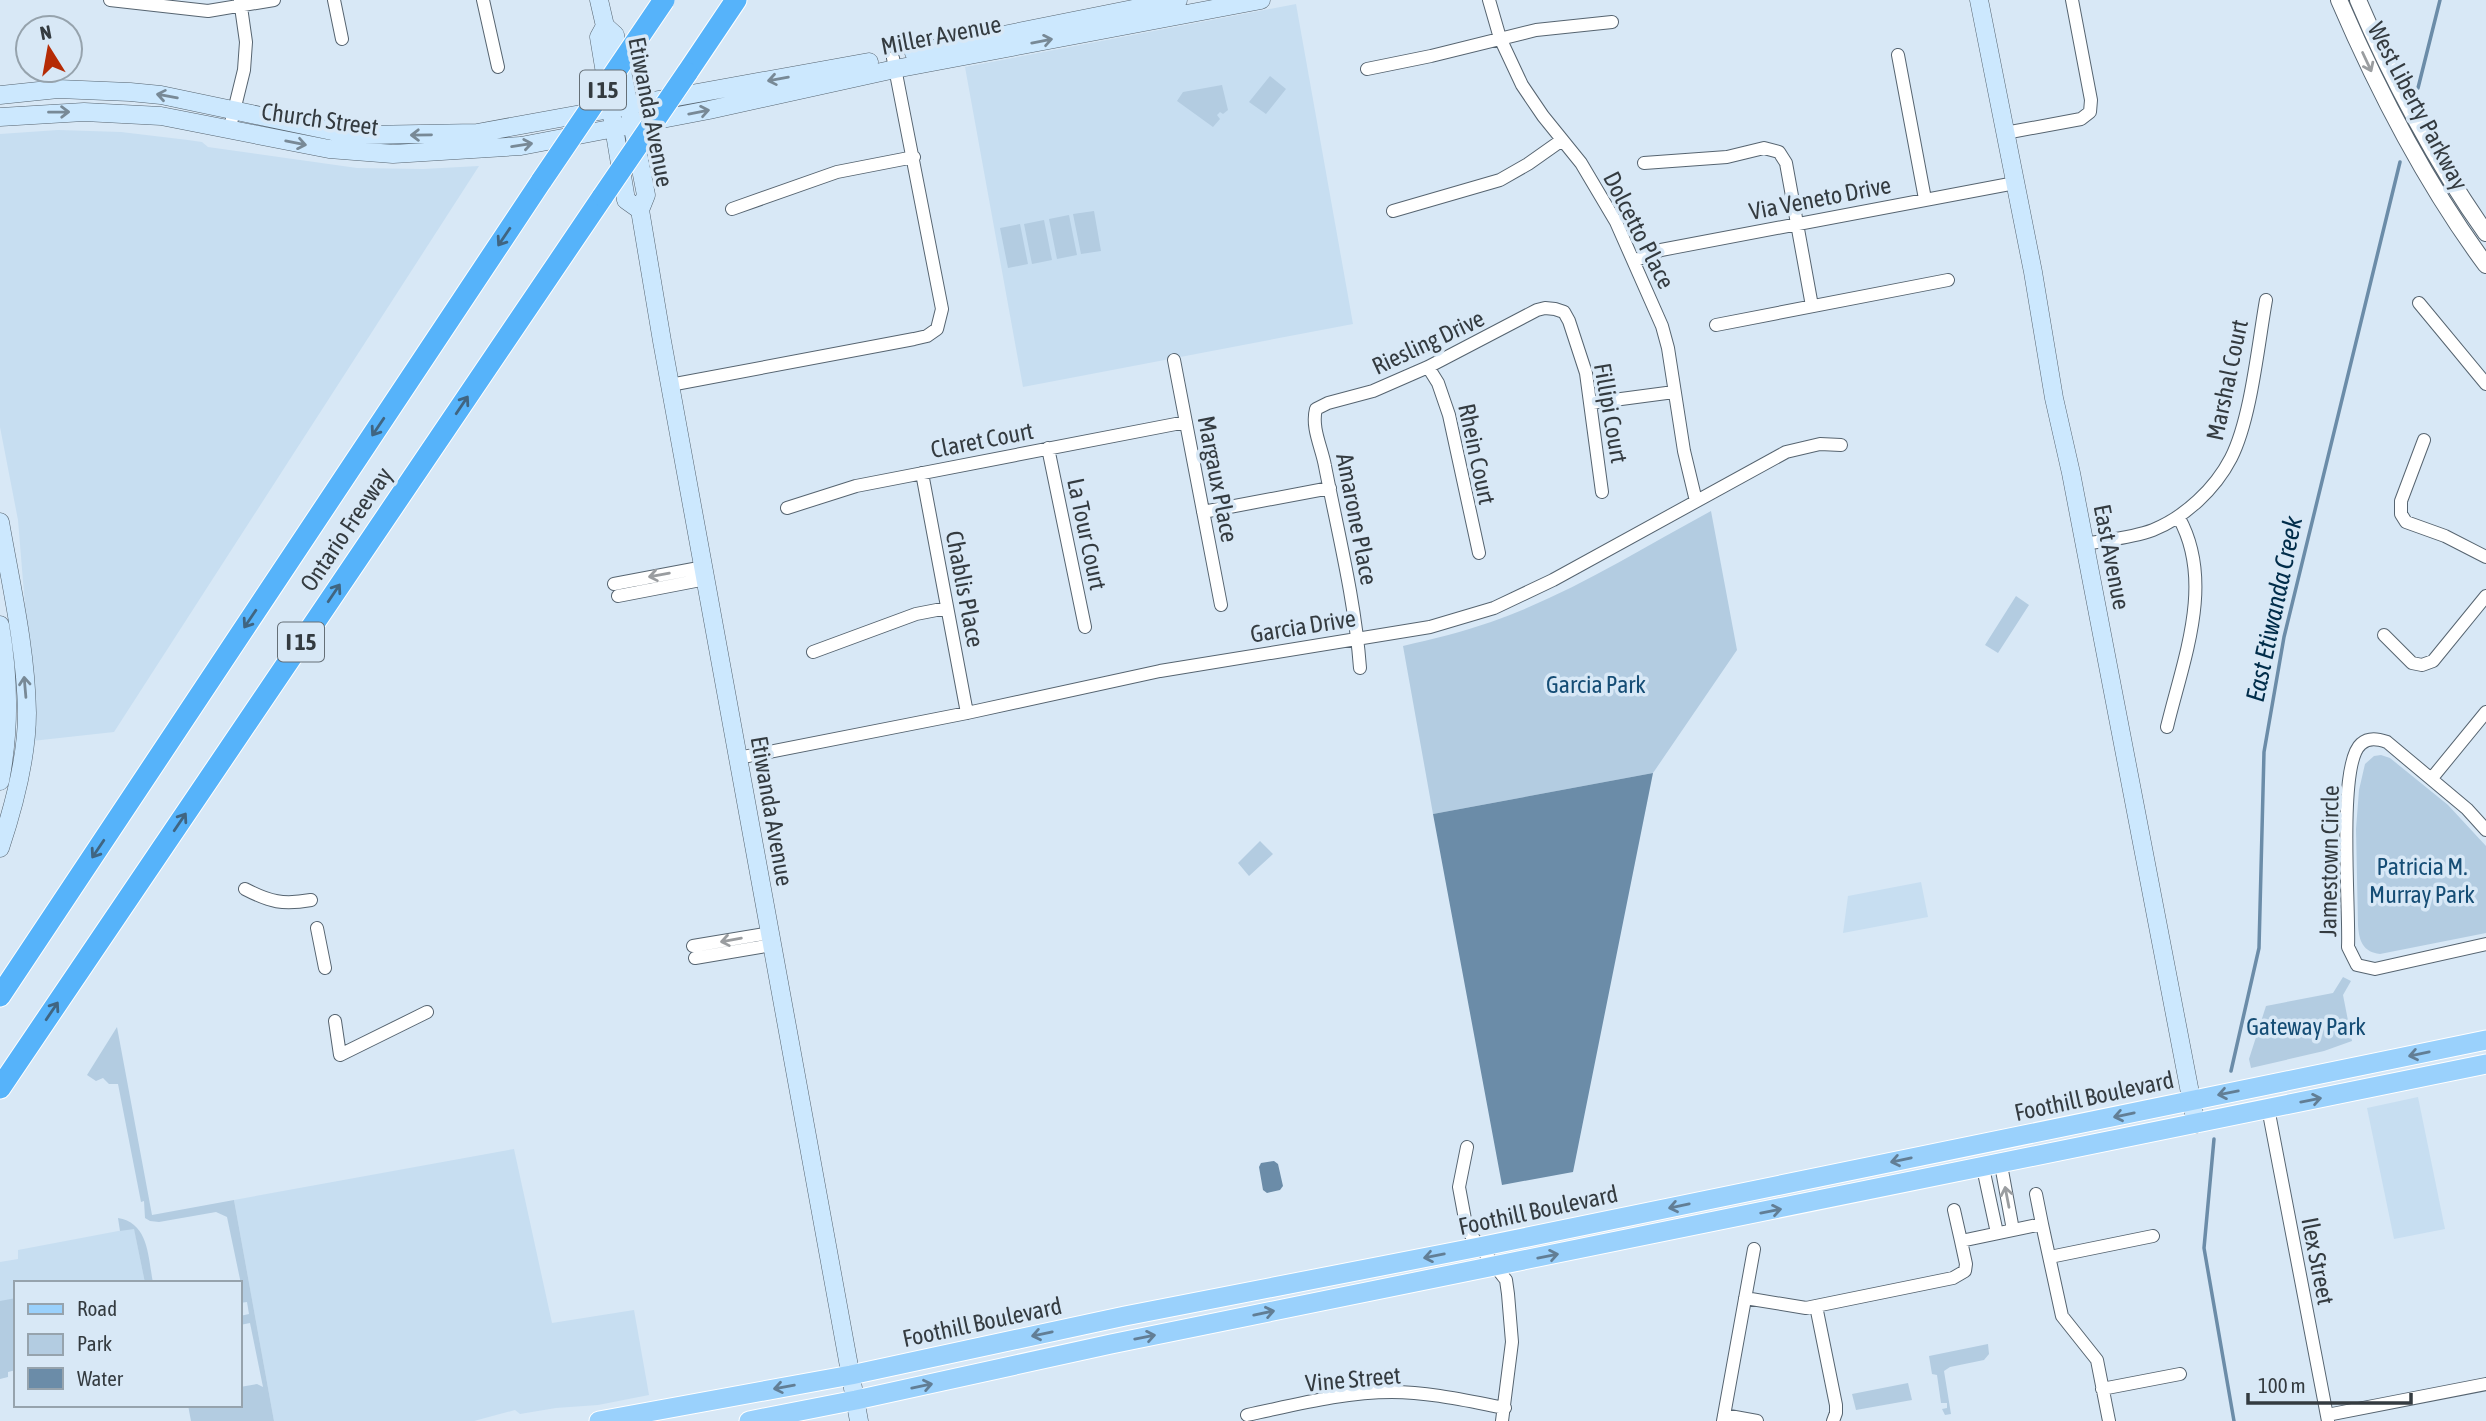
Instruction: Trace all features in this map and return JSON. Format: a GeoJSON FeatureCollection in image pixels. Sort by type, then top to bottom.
{"type":"FeatureCollection","features":[{"type":"Feature","properties":{"kind":"highway","name":"Ontario Freeway"},"geometry":{"type":"LineString","coordinates":[[0,996],[664,0]]}},
{"type":"Feature","properties":{"kind":"highway","name":"Ontario Freeway"},"geometry":{"type":"LineString","coordinates":[[0,1088],[736,0]]}},
{"type":"Feature","properties":{"kind":"highway"},"geometry":{"type":"LineString","coordinates":[[0,1108],[23,1054]]}},
{"type":"Feature","properties":{"kind":"main road","name":"Etiwanda Avenue"},"geometry":{"type":"LineString","coordinates":[[599,0],[605,26],[615,35],[646,195],[640,210],[670,385],[859,1421]]}},
{"type":"Feature","properties":{"kind":"main road","name":"Miller Avenue"},"geometry":{"type":"LineString","coordinates":[[630,115],[709,110],[894,63],[1178,0]]}},
{"type":"Feature","properties":{"kind":"main road","name":"Miller Avenue"},"geometry":{"type":"LineString","coordinates":[[894,63],[1261,0]]}},
{"type":"Feature","properties":{"kind":"main road","name":"East Avenue"},"geometry":{"type":"LineString","coordinates":[[1979,0],[2196,1124]]}},
{"type":"Feature","properties":{"kind":"main road","name":"Etiwanda Avenue"},"geometry":{"type":"LineString","coordinates":[[605,26],[598,37],[626,200],[640,210]]}},
{"type":"Feature","properties":{"kind":"main road","name":"Church Street"},"geometry":{"type":"LineString","coordinates":[[0,94],[96,89],[161,95],[332,131],[364,135],[477,133],[630,115]]}},
{"type":"Feature","properties":{"kind":"main road","name":"Church Street"},"geometry":{"type":"LineString","coordinates":[[0,117],[45,113],[161,116],[329,149],[393,154],[521,146],[612,118]]}},
{"type":"Feature","properties":{"kind":"main road"},"geometry":{"type":"LineString","coordinates":[[0,523],[19,638],[27,715],[21,769],[3,840]]}},
{"type":"Feature","properties":{"kind":"main road"},"geometry":{"type":"LineString","coordinates":[[0,625],[6,665],[7,732],[0,781]]}},
{"type":"Feature","properties":{"kind":"main road"},"geometry":{"type":"LineString","coordinates":[[3,840],[15,738],[7,732]]}},
{"type":"Feature","properties":{"kind":"main road","name":"Foothill Boulevard"},"geometry":{"type":"LineString","coordinates":[[599,1421],[851,1375],[1116,1318],[1479,1247],[2486,1040]]}},
{"type":"Feature","properties":{"kind":"main road","name":"Foothill Boulevard"},"geometry":{"type":"LineString","coordinates":[[749,1421],[1111,1344],[1992,1167],[2486,1064]]}},
{"type":"Feature","properties":{"kind":"street"},"geometry":{"type":"LineString","coordinates":[[110,0],[208,11],[240,3],[274,0]]}},
{"type":"Feature","properties":{"kind":"street"},"geometry":{"type":"LineString","coordinates":[[334,0],[342,38]]}},
{"type":"Feature","properties":{"kind":"street"},"geometry":{"type":"LineString","coordinates":[[483,0],[498,67]]}},
{"type":"Feature","properties":{"kind":"street","name":"Dolcetto Place"},"geometry":{"type":"LineString","coordinates":[[1489,0],[1500,38],[1522,85],[1581,163],[1609,210],[1662,326],[1684,451],[1696,501]]}},
{"type":"Feature","properties":{"kind":"street"},"geometry":{"type":"LineString","coordinates":[[2005,133],[2081,120],[2090,112],[2091,100],[2072,0]]}},
{"type":"Feature","properties":{"kind":"street","name":"West Liberty Parkway"},"geometry":{"type":"LineString","coordinates":[[2339,0],[2394,117],[2449,211],[2486,265]]}},
{"type":"Feature","properties":{"kind":"street"},"geometry":{"type":"LineString","coordinates":[[229,131],[244,70],[246,42],[240,3]]}},
{"type":"Feature","properties":{"kind":"street","name":"West Liberty Parkway"},"geometry":{"type":"LineString","coordinates":[[2355,3],[2451,180],[2486,233]]}},
{"type":"Feature","properties":{"kind":"street"},"geometry":{"type":"LineString","coordinates":[[1367,69],[1431,57],[1548,28],[1612,22]]}},
{"type":"Feature","properties":{"kind":"street"},"geometry":{"type":"LineString","coordinates":[[1898,55],[1925,199]]}},
{"type":"Feature","properties":{"kind":"street"},"geometry":{"type":"LineString","coordinates":[[670,385],[914,339],[937,329],[942,309],[894,63]]}},
{"type":"Feature","properties":{"kind":"street"},"geometry":{"type":"LineString","coordinates":[[1393,211],[1500,180],[1562,140]]}},
{"type":"Feature","properties":{"kind":"street"},"geometry":{"type":"LineString","coordinates":[[1644,163],[1714,158],[1764,148],[1779,152],[1786,163],[1812,306]]}},
{"type":"Feature","properties":{"kind":"street"},"geometry":{"type":"LineString","coordinates":[[732,209],[837,172],[914,157]]}},
{"type":"Feature","properties":{"kind":"street","name":"Via Veneto Drive"},"geometry":{"type":"LineString","coordinates":[[1634,261],[1661,250],[2015,183]]}},
{"type":"Feature","properties":{"kind":"street"},"geometry":{"type":"LineString","coordinates":[[1716,325],[1948,280]]}},
{"type":"Feature","properties":{"kind":"street","name":"Marshal Court"},"geometry":{"type":"LineString","coordinates":[[2084,544],[2151,531],[2179,518],[2211,487],[2231,457],[2245,415],[2266,300]]}},
{"type":"Feature","properties":{"kind":"street"},"geometry":{"type":"LineString","coordinates":[[2419,303],[2486,384]]}},
{"type":"Feature","properties":{"kind":"street","name":"Riesling Drive"},"geometry":{"type":"LineString","coordinates":[[1316,409],[1328,403],[1373,391],[1428,367],[1537,310],[1555,309]]}},
{"type":"Feature","properties":{"kind":"street","name":"Fillipi Court"},"geometry":{"type":"LineString","coordinates":[[1555,309],[1564,312],[1569,321],[1586,373],[1602,492]]}},
{"type":"Feature","properties":{"kind":"street","name":"Margaux Place"},"geometry":{"type":"LineString","coordinates":[[1174,360],[1221,605]]}},
{"type":"Feature","properties":{"kind":"street","name":"Rhein Court"},"geometry":{"type":"LineString","coordinates":[[1428,367],[1438,383],[1449,415],[1479,553]]}},
{"type":"Feature","properties":{"kind":"street"},"geometry":{"type":"LineString","coordinates":[[1591,403],[1674,392]]}},
{"type":"Feature","properties":{"kind":"street","name":"Amarone Place"},"geometry":{"type":"LineString","coordinates":[[1316,409],[1313,419],[1322,447],[1358,638],[1360,668]]}},
{"type":"Feature","properties":{"kind":"street","name":"Claret Court"},"geometry":{"type":"LineString","coordinates":[[787,508],[856,486],[1186,422]]}},
{"type":"Feature","properties":{"kind":"street"},"geometry":{"type":"LineString","coordinates":[[2424,440],[2401,500],[2401,514],[2406,522],[2445,536],[2486,557]]}},
{"type":"Feature","properties":{"kind":"street","name":"Garcia Drive"},"geometry":{"type":"LineString","coordinates":[[738,758],[967,713],[1160,671],[1430,627],[1494,608],[1553,580],[1786,452],[1820,444],[1841,445]]}},
{"type":"Feature","properties":{"kind":"street","name":"La Tour Court"},"geometry":{"type":"LineString","coordinates":[[1048,448],[1084,627]]}},
{"type":"Feature","properties":{"kind":"street","name":"Chablis Place"},"geometry":{"type":"LineString","coordinates":[[922,473],[967,713]]}},
{"type":"Feature","properties":{"kind":"street"},"geometry":{"type":"LineString","coordinates":[[1203,512],[1329,488]]}},
{"type":"Feature","properties":{"kind":"street"},"geometry":{"type":"LineString","coordinates":[[2168,727],[2197,592],[2195,563],[2188,537],[2179,518]]}},
{"type":"Feature","properties":{"kind":"street"},"geometry":{"type":"LineString","coordinates":[[616,590],[705,573]]}},
{"type":"Feature","properties":{"kind":"street"},"geometry":{"type":"LineString","coordinates":[[2384,635],[2412,663],[2422,665],[2433,661],[2486,596]]}},
{"type":"Feature","properties":{"kind":"street"},"geometry":{"type":"LineString","coordinates":[[813,652],[916,614],[947,608]]}},
{"type":"Feature","properties":{"kind":"street"},"geometry":{"type":"LineString","coordinates":[[2431,778],[2486,712]]}},
{"type":"Feature","properties":{"kind":"street","name":"Jamestown Circle"},"geometry":{"type":"LineString","coordinates":[[2486,830],[2468,809],[2387,742],[2375,738],[2361,743],[2353,755],[2346,806],[2348,947],[2357,965],[2375,969],[2486,944]]}},
{"type":"Feature","properties":{"kind":"street"},"geometry":{"type":"LineString","coordinates":[[245,889],[266,900],[281,903],[311,900]]}},
{"type":"Feature","properties":{"kind":"street"},"geometry":{"type":"LineString","coordinates":[[317,928],[324,968]]}},
{"type":"Feature","properties":{"kind":"street"},"geometry":{"type":"LineString","coordinates":[[694,952],[771,939]]}},
{"type":"Feature","properties":{"kind":"street"},"geometry":{"type":"LineString","coordinates":[[335,1021],[340,1055],[427,1012]]}},
{"type":"Feature","properties":{"kind":"street","name":"Ilex Street"},"geometry":{"type":"LineString","coordinates":[[2268,1108],[2327,1418]]}},
{"type":"Feature","properties":{"kind":"street"},"geometry":{"type":"LineString","coordinates":[[1467,1147],[1459,1187],[1467,1230],[1506,1280],[1512,1329],[1511,1367],[1503,1415]]}},
{"type":"Feature","properties":{"kind":"street"},"geometry":{"type":"LineString","coordinates":[[1992,1167],[1989,1196],[1993,1234]]}},
{"type":"Feature","properties":{"kind":"street"},"geometry":{"type":"LineString","coordinates":[[1992,1167],[2013,1230]]}},
{"type":"Feature","properties":{"kind":"street"},"geometry":{"type":"LineString","coordinates":[[2036,1194],[2063,1317],[2096,1360],[2109,1421]]}},
{"type":"Feature","properties":{"kind":"street"},"geometry":{"type":"LineString","coordinates":[[1745,1298],[1806,1308],[1816,1307],[1961,1275],[1966,1264],[1954,1210]]}},
{"type":"Feature","properties":{"kind":"street"},"geometry":{"type":"LineString","coordinates":[[1961,1241],[2042,1224]]}},
{"type":"Feature","properties":{"kind":"street"},"geometry":{"type":"LineString","coordinates":[[2050,1257],[2153,1236]]}},
{"type":"Feature","properties":{"kind":"street"},"geometry":{"type":"LineString","coordinates":[[1754,1249],[1724,1418],[1757,1421]]}},
{"type":"Feature","properties":{"kind":"street"},"geometry":{"type":"LineString","coordinates":[[1816,1307],[1836,1405],[1833,1421]]}},
{"type":"Feature","properties":{"kind":"street"},"geometry":{"type":"LineString","coordinates":[[2102,1390],[2180,1374]]}},
{"type":"Feature","properties":{"kind":"street"},"geometry":{"type":"LineString","coordinates":[[2327,1418],[2486,1384]]}},
{"type":"Feature","properties":{"kind":"street","name":"Vine Street"},"geometry":{"type":"LineString","coordinates":[[1247,1415],[1331,1398],[1392,1392],[1440,1396],[1503,1415]]}},
{"type":"Feature","properties":{"kind":"shaded area"},"geometry":{"type":"Polygon","coordinates":[[[1296,4],[1353,324],[1023,387],[965,67],[1296,4]]]}},
{"type":"Feature","properties":{"kind":"shaded area"},"geometry":{"type":"Polygon","coordinates":[[[58,130],[121,132],[188,140],[202,142],[208,147],[357,168],[479,166],[114,732],[32,741],[28,642],[18,520],[0,427],[0,134],[58,130]]]}},
{"type":"Feature","properties":{"kind":"shaded area"},"geometry":{"type":"Polygon","coordinates":[[[1921,882],[1928,917],[1843,933],[1848,896],[1921,882]]]}},
{"type":"Feature","properties":{"kind":"shaded area"},"geometry":{"type":"Polygon","coordinates":[[[2418,1097],[2445,1229],[2394,1239],[2367,1108],[2418,1097]]]}},
{"type":"Feature","properties":{"kind":"shaded area"},"geometry":{"type":"Polygon","coordinates":[[[514,1149],[552,1323],[634,1310],[649,1395],[598,1405],[520,1414],[515,1410],[474,1421],[274,1421],[234,1200],[514,1149]]]}},
{"type":"Feature","properties":{"kind":"shaded area"},"geometry":{"type":"Polygon","coordinates":[[[134,1228],[145,1281],[14,1281],[14,1369],[0,1376],[0,1262],[18,1259],[18,1250],[134,1228]]]}},
{"type":"Feature","properties":{"kind":"green space"},"geometry":{"type":"Polygon","coordinates":[[[1270,76],[1286,89],[1266,114],[1249,102],[1270,76]]]}},
{"type":"Feature","properties":{"kind":"green space"},"geometry":{"type":"Polygon","coordinates":[[[1222,85],[1228,110],[1217,115],[1220,119],[1213,127],[1177,101],[1183,92],[1222,85]]]}},
{"type":"Feature","properties":{"kind":"green space"},"geometry":{"type":"Polygon","coordinates":[[[1094,211],[1101,251],[1081,254],[1073,214],[1094,211]]]}},
{"type":"Feature","properties":{"kind":"green space"},"geometry":{"type":"Polygon","coordinates":[[[1069,215],[1077,255],[1057,259],[1049,219],[1069,215]]]}},
{"type":"Feature","properties":{"kind":"green space"},"geometry":{"type":"Polygon","coordinates":[[[1044,220],[1052,260],[1032,264],[1024,224],[1044,220]]]}},
{"type":"Feature","properties":{"kind":"green space"},"geometry":{"type":"Polygon","coordinates":[[[1020,224],[1028,264],[1008,268],[1000,228],[1020,224]]]}},
{"type":"Feature","properties":{"kind":"green space","name":"Garcia Park"},"geometry":{"type":"Polygon","coordinates":[[[1711,511],[1737,650],[1653,773],[1433,814],[1403,646],[1480,626],[1548,599],[1711,511]]]}},
{"type":"Feature","properties":{"kind":"green space"},"geometry":{"type":"Polygon","coordinates":[[[2016,596],[2029,605],[1998,653],[1985,645],[2016,596]]]}},
{"type":"Feature","properties":{"kind":"green space","name":"Patricia M. Murray Park"},"geometry":{"type":"Polygon","coordinates":[[[2374,756],[2390,758],[2448,805],[2486,846],[2486,933],[2380,954],[2363,945],[2358,925],[2356,829],[2359,790],[2365,764],[2374,756]]]}},
{"type":"Feature","properties":{"kind":"green space"},"geometry":{"type":"Polygon","coordinates":[[[1260,841],[1273,854],[1249,876],[1238,863],[1260,841]]]}},
{"type":"Feature","properties":{"kind":"green space","name":"Gateway Park"},"geometry":{"type":"Polygon","coordinates":[[[2343,977],[2351,981],[2343,995],[2352,1041],[2324,1051],[2251,1068],[2249,1059],[2266,1006],[2333,993],[2343,977]]]}},
{"type":"Feature","properties":{"kind":"green space"},"geometry":{"type":"Polygon","coordinates":[[[117,1027],[152,1215],[234,1200],[274,1421],[191,1421],[188,1407],[242,1407],[242,1387],[257,1384],[263,1387],[250,1323],[242,1325],[242,1316],[249,1314],[247,1302],[242,1303],[242,1281],[227,1217],[216,1212],[159,1222],[145,1218],[144,1201],[141,1202],[118,1084],[109,1084],[103,1078],[96,1081],[87,1075],[117,1027]]]}},
{"type":"Feature","properties":{"kind":"green space"},"geometry":{"type":"Polygon","coordinates":[[[118,1218],[128,1221],[141,1234],[148,1252],[153,1281],[145,1281],[134,1229],[120,1231],[118,1218]]]}},
{"type":"Feature","properties":{"kind":"green space"},"geometry":{"type":"Polygon","coordinates":[[[14,1298],[14,1370],[8,1372],[8,1377],[0,1379],[0,1301],[14,1298]]]}},
{"type":"Feature","properties":{"kind":"green space"},"geometry":{"type":"Polygon","coordinates":[[[1988,1344],[1989,1354],[1984,1360],[1950,1367],[1944,1371],[1951,1414],[1945,1415],[1942,1409],[1947,1408],[1947,1403],[1941,1403],[1937,1375],[1932,1374],[1929,1356],[1988,1344]]]}},
{"type":"Feature","properties":{"kind":"green space"},"geometry":{"type":"Polygon","coordinates":[[[1908,1383],[1912,1400],[1856,1410],[1852,1394],[1908,1383]]]}},
{"type":"Feature","properties":{"kind":"water"},"geometry":{"type":"Polygon","coordinates":[[[1653,773],[1573,1172],[1502,1185],[1433,814],[1653,773]]]}},
{"type":"Feature","properties":{"kind":"water"},"geometry":{"type":"Polygon","coordinates":[[[1274,1161],[1278,1164],[1283,1186],[1280,1190],[1267,1193],[1263,1190],[1259,1167],[1261,1163],[1274,1161]]]}},
{"type":"Feature","properties":{"kind":"waterway","name":"East Etiwanda Creek"},"geometry":{"type":"LineString","coordinates":[[2418,88],[2440,0]]}},
{"type":"Feature","properties":{"kind":"waterway","name":"East Etiwanda Creek"},"geometry":{"type":"LineString","coordinates":[[2231,1071],[2259,948],[2264,752],[2284,637],[2400,162]]}},
{"type":"Feature","properties":{"kind":"waterway","name":"East Etiwanda Creek"},"geometry":{"type":"LineString","coordinates":[[2214,1139],[2204,1248],[2234,1421]]}}]}
